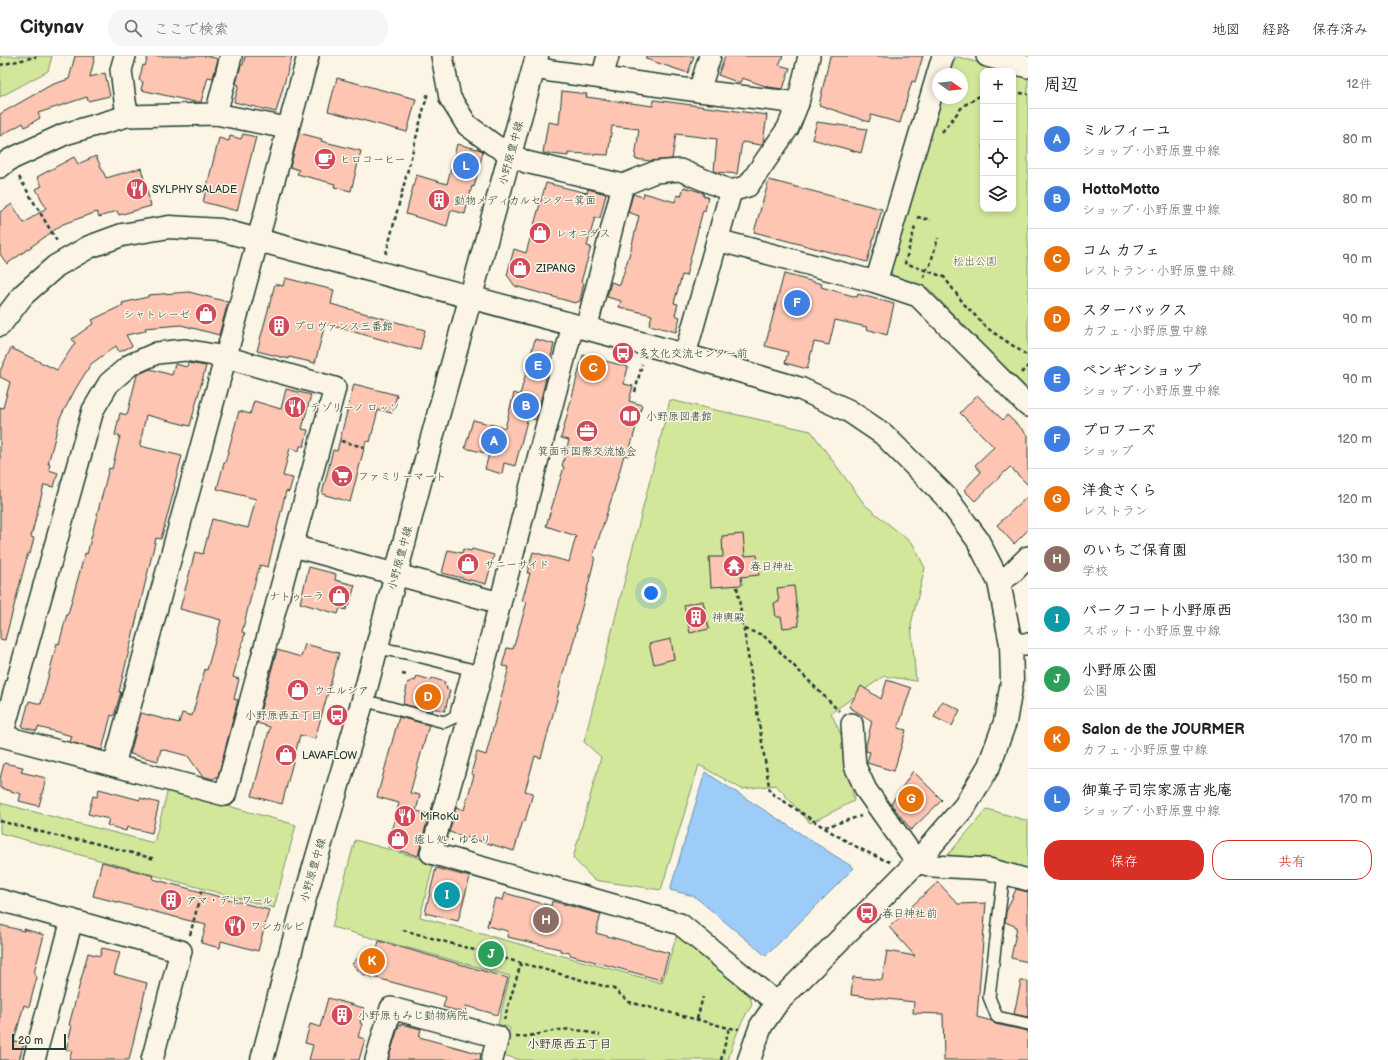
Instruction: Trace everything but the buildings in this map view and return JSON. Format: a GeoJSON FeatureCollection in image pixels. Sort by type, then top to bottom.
{"type":"FeatureCollection","features":[{"type":"Feature","properties":{"kind":"street"},"geometry":{"type":"LineString","coordinates":[[125,56],[121,70],[128,116]]}},
{"type":"Feature","properties":{"kind":"street"},"geometry":{"type":"LineString","coordinates":[[216,114],[231,56]]}},
{"type":"Feature","properties":{"kind":"street"},"geometry":{"type":"LineString","coordinates":[[114,766],[308,56]]}},
{"type":"Feature","properties":{"kind":"street"},"geometry":{"type":"LineString","coordinates":[[442,56],[450,98],[468,125],[494,145],[526,162],[623,185],[655,172],[680,170],[731,191],[748,186],[788,128],[798,103],[809,56]]}},
{"type":"Feature","properties":{"kind":"street"},"geometry":{"type":"LineString","coordinates":[[602,78],[608,56]]}},
{"type":"Feature","properties":{"kind":"street"},"geometry":{"type":"LineString","coordinates":[[699,91],[710,56]]}},
{"type":"Feature","properties":{"kind":"street"},"geometry":{"type":"LineString","coordinates":[[876,282],[942,56]]}},
{"type":"Feature","properties":{"kind":"street"},"geometry":{"type":"LineString","coordinates":[[993,57],[1028,67]]}},
{"type":"Feature","properties":{"kind":"street"},"geometry":{"type":"LineString","coordinates":[[535,61],[551,71],[798,103]]}},
{"type":"Feature","properties":{"kind":"street","name":"小野原豊中線"},"geometry":{"type":"LineString","coordinates":[[262,1060],[305,898],[363,700],[395,574],[535,61]]}},
{"type":"Feature","properties":{"kind":"street"},"geometry":{"type":"LineString","coordinates":[[5,163],[65,134],[128,116],[216,114],[288,128]]}},
{"type":"Feature","properties":{"kind":"street"},"geometry":{"type":"LineString","coordinates":[[623,185],[579,327],[500,603],[475,671],[431,853],[680,924],[777,1003]]}},
{"type":"Feature","properties":{"kind":"street"},"geometry":{"type":"LineString","coordinates":[[684,355],[731,191]]}},
{"type":"Feature","properties":{"kind":"street"},"geometry":{"type":"LineString","coordinates":[[0,325],[23,295],[56,266],[90,247],[122,235],[169,226],[221,230],[684,355],[801,389],[849,411],[883,434],[947,498],[977,539],[999,582],[1020,644],[1005,722],[989,766],[965,806],[917,862],[777,1003],[761,1026],[749,1060]]}},
{"type":"Feature","properties":{"kind":"street"},"geometry":{"type":"LineString","coordinates":[[717,240],[876,282],[918,296],[1028,406]]}},
{"type":"Feature","properties":{"kind":"street"},"geometry":{"type":"LineString","coordinates":[[185,350],[225,357],[335,388],[293,546],[225,795],[1,735],[94,410],[109,383],[130,365],[157,353],[185,350]]}},
{"type":"Feature","properties":{"kind":"street"},"geometry":{"type":"LineString","coordinates":[[293,546],[500,603]]}},
{"type":"Feature","properties":{"kind":"street"},"geometry":{"type":"LineString","coordinates":[[999,582],[1011,574],[1028,557]]}},
{"type":"Feature","properties":{"kind":"street"},"geometry":{"type":"LineString","coordinates":[[852,724],[855,766],[866,790],[917,862],[933,866],[990,869],[1028,880]]}},
{"type":"Feature","properties":{"kind":"street"},"geometry":{"type":"LineString","coordinates":[[0,900],[181,951],[152,1060]]}},
{"type":"Feature","properties":{"kind":"street"},"geometry":{"type":"LineString","coordinates":[[34,1060],[72,920]]}},
{"type":"Feature","properties":{"kind":"street"},"geometry":{"type":"LineString","coordinates":[[376,1060],[391,1008],[498,1036],[492,1060]]}},
{"type":"Feature","properties":{"kind":"lane"},"geometry":{"type":"LineString","coordinates":[[363,700],[444,722],[455,717],[475,671],[406,652],[377,648]]}},
{"type":"Feature","properties":{"kind":"lane"},"geometry":{"type":"LineString","coordinates":[[1004,873],[989,997],[997,1017],[1028,1024]]}},
{"type":"Feature","properties":{"kind":"path"},"geometry":{"type":"LineString","coordinates":[[0,65],[36,56]]}},
{"type":"Feature","properties":{"kind":"path"},"geometry":{"type":"LineString","coordinates":[[384,260],[430,86]]}},
{"type":"Feature","properties":{"kind":"path"},"geometry":{"type":"LineString","coordinates":[[1016,92],[1028,94]]}},
{"type":"Feature","properties":{"kind":"path"},"geometry":{"type":"LineString","coordinates":[[940,139],[942,132],[963,106],[980,96]]}},
{"type":"Feature","properties":{"kind":"path"},"geometry":{"type":"LineString","coordinates":[[5,163],[60,247]]}},
{"type":"Feature","properties":{"kind":"path"},"geometry":{"type":"LineString","coordinates":[[931,220],[917,217],[905,263],[944,277],[964,304],[987,328],[1028,356]]}},
{"type":"Feature","properties":{"kind":"path"},"geometry":{"type":"LineString","coordinates":[[926,270],[930,265],[938,238]]}},
{"type":"Feature","properties":{"kind":"path"},"geometry":{"type":"LineString","coordinates":[[635,392],[643,360]]}},
{"type":"Feature","properties":{"kind":"path"},"geometry":{"type":"LineString","coordinates":[[340,441],[367,448]]}},
{"type":"Feature","properties":{"kind":"path"},"geometry":{"type":"LineString","coordinates":[[738,587],[770,792],[871,855],[894,863]]}},
{"type":"Feature","properties":{"kind":"path"},"geometry":{"type":"LineString","coordinates":[[744,629],[762,635],[852,724]]}},
{"type":"Feature","properties":{"kind":"path"},"geometry":{"type":"LineString","coordinates":[[402,674],[407,675]]}},
{"type":"Feature","properties":{"kind":"path"},"geometry":{"type":"LineString","coordinates":[[825,827],[880,810]]}},
{"type":"Feature","properties":{"kind":"path"},"geometry":{"type":"LineString","coordinates":[[0,821],[68,839],[83,840],[155,859]]}},
{"type":"Feature","properties":{"kind":"path"},"geometry":{"type":"LineString","coordinates":[[181,951],[189,941],[202,889]]}},
{"type":"Feature","properties":{"kind":"path"},"geometry":{"type":"LineString","coordinates":[[403,930],[614,989],[629,1002],[729,1028],[744,1030]]}},
{"type":"Feature","properties":{"kind":"path"},"geometry":{"type":"LineString","coordinates":[[521,963],[498,1036],[525,1036],[561,1029],[582,1031],[600,1035]]}},
{"type":"Feature","properties":{"kind":"path"},"geometry":{"type":"LineString","coordinates":[[697,1020],[703,997]]}},
{"type":"Feature","properties":{"kind":"path"},"geometry":{"type":"LineString","coordinates":[[721,1060],[729,1028]]}},
{"type":"Feature","properties":{"kind":"green space"},"geometry":{"type":"Polygon","coordinates":[[[0,56],[52,56],[48,71],[0,97],[0,56]]]}},
{"type":"Feature","properties":{"kind":"green space","name":"松出公園"},"geometry":{"type":"Polygon","coordinates":[[[958,57],[997,68],[980,68],[980,212],[1016,212],[1016,73],[1028,77],[1028,392],[928,288],[894,279],[890,269],[936,104],[968,104],[968,68],[946,68],[947,63],[958,57]]]}},
{"type":"Feature","properties":{"kind":"green space"},"geometry":{"type":"Polygon","coordinates":[[[670,400],[811,431],[865,505],[913,544],[925,568],[911,624],[916,681],[884,676],[831,713],[844,741],[854,801],[810,823],[776,785],[742,789],[699,765],[661,890],[594,880],[573,858],[601,757],[584,742],[670,400]]]}},
{"type":"Feature","properties":{"kind":"green space"},"geometry":{"type":"Polygon","coordinates":[[[168,789],[296,825],[274,908],[0,833],[0,803],[154,843],[168,789]]]}},
{"type":"Feature","properties":{"kind":"green space"},"geometry":{"type":"Polygon","coordinates":[[[987,809],[1028,821],[1028,869],[984,857],[947,856],[987,809]]]}},
{"type":"Feature","properties":{"kind":"green space"},"geometry":{"type":"Polygon","coordinates":[[[355,840],[434,862],[420,917],[662,983],[678,931],[750,996],[752,1005],[738,1031],[728,1060],[521,1060],[503,1055],[510,1028],[498,1024],[510,976],[332,927],[355,840]]]}},
{"type":"Feature","properties":{"kind":"water"},"geometry":{"type":"Polygon","coordinates":[[[705,772],[854,868],[766,956],[694,896],[670,890],[705,772]]]}},
{"type":"Feature","properties":{"kind":"place","name":"ヒロコーヒー"},"geometry":{"type":"Point","coordinates":[325,159]}},
{"type":"Feature","properties":{"kind":"place","name":"御菓子司宗家源吉兆庵"},"geometry":{"type":"Point","coordinates":[466,166]}},
{"type":"Feature","properties":{"kind":"place","name":"SYLPHY SALADE"},"geometry":{"type":"Point","coordinates":[137,189]}},
{"type":"Feature","properties":{"kind":"place","name":"動物メディカルセンター箕面"},"geometry":{"type":"Point","coordinates":[439,200]}},
{"type":"Feature","properties":{"kind":"place","name":"レオニダス"},"geometry":{"type":"Point","coordinates":[540,233]}},
{"type":"Feature","properties":{"kind":"place","name":"ZIPANG"},"geometry":{"type":"Point","coordinates":[520,268]}},
{"type":"Feature","properties":{"kind":"place","name":"プロフーズ"},"geometry":{"type":"Point","coordinates":[797,303]}},
{"type":"Feature","properties":{"kind":"place","name":"シャトレーゼ"},"geometry":{"type":"Point","coordinates":[206,314]}},
{"type":"Feature","properties":{"kind":"place","name":"プロヴァンス三番館"},"geometry":{"type":"Point","coordinates":[279,326]}},
{"type":"Feature","properties":{"kind":"place","name":"多文化交流センター前"},"geometry":{"type":"Point","coordinates":[623,353]}},
{"type":"Feature","properties":{"kind":"place","name":"ペンギンショップ"},"geometry":{"type":"Point","coordinates":[538,366]}},
{"type":"Feature","properties":{"kind":"place","name":"コム カフェ"},"geometry":{"type":"Point","coordinates":[593,368]}},
{"type":"Feature","properties":{"kind":"place","name":"HottoMotto"},"geometry":{"type":"Point","coordinates":[526,406]}},
{"type":"Feature","properties":{"kind":"place","name":"テゾリーノ ロッソ"},"geometry":{"type":"Point","coordinates":[295,407]}},
{"type":"Feature","properties":{"kind":"place","name":"小野原図書館"},"geometry":{"type":"Point","coordinates":[630,416]}},
{"type":"Feature","properties":{"kind":"place","name":"箕面市国際交流協会"},"geometry":{"type":"Point","coordinates":[587,431]}},
{"type":"Feature","properties":{"kind":"place","name":"ミルフィーユ"},"geometry":{"type":"Point","coordinates":[494,441]}},
{"type":"Feature","properties":{"kind":"place","name":"ファミリーマート"},"geometry":{"type":"Point","coordinates":[342,476]}},
{"type":"Feature","properties":{"kind":"place","name":"サニーサイド"},"geometry":{"type":"Point","coordinates":[468,564]}},
{"type":"Feature","properties":{"kind":"place","name":"春日神社"},"geometry":{"type":"Point","coordinates":[734,566]}},
{"type":"Feature","properties":{"kind":"place","name":"ナトゥーラ"},"geometry":{"type":"Point","coordinates":[339,596]}},
{"type":"Feature","properties":{"kind":"place","name":"神輿殿"},"geometry":{"type":"Point","coordinates":[696,617]}},
{"type":"Feature","properties":{"kind":"place","name":"ウエルシア"},"geometry":{"type":"Point","coordinates":[298,690]}},
{"type":"Feature","properties":{"kind":"place","name":"スターバックス"},"geometry":{"type":"Point","coordinates":[428,697]}},
{"type":"Feature","properties":{"kind":"place","name":"小野原西五丁目"},"geometry":{"type":"Point","coordinates":[337,715]}},
{"type":"Feature","properties":{"kind":"place","name":"LAVAFLOW"},"geometry":{"type":"Point","coordinates":[286,755]}},
{"type":"Feature","properties":{"kind":"place","name":"洋食さくら"},"geometry":{"type":"Point","coordinates":[911,799]}},
{"type":"Feature","properties":{"kind":"place","name":"MiRoKu"},"geometry":{"type":"Point","coordinates":[405,816]}},
{"type":"Feature","properties":{"kind":"place","name":"癒し処・ゆるり"},"geometry":{"type":"Point","coordinates":[398,839]}},
{"type":"Feature","properties":{"kind":"place","name":"パークコート小野原西"},"geometry":{"type":"Point","coordinates":[447,895]}},
{"type":"Feature","properties":{"kind":"place","name":"アマ・デトワール"},"geometry":{"type":"Point","coordinates":[171,900]}},
{"type":"Feature","properties":{"kind":"place","name":"春日神社前"},"geometry":{"type":"Point","coordinates":[867,913]}},
{"type":"Feature","properties":{"kind":"place","name":"のいちご保育園"},"geometry":{"type":"Point","coordinates":[546,920]}},
{"type":"Feature","properties":{"kind":"place","name":"ワンカルビ"},"geometry":{"type":"Point","coordinates":[235,926]}},
{"type":"Feature","properties":{"kind":"place","name":"小野原公園"},"geometry":{"type":"Point","coordinates":[491,954]}},
{"type":"Feature","properties":{"kind":"place","name":"Salon de the JOURMER"},"geometry":{"type":"Point","coordinates":[372,961]}},
{"type":"Feature","properties":{"kind":"place","name":"小野原もみじ動物病院"},"geometry":{"type":"Point","coordinates":[342,1015]}},
{"type":"Feature","properties":{"kind":"district","name":"小野原西五丁目"},"geometry":{"type":"Point","coordinates":[569,1044]}}]}
